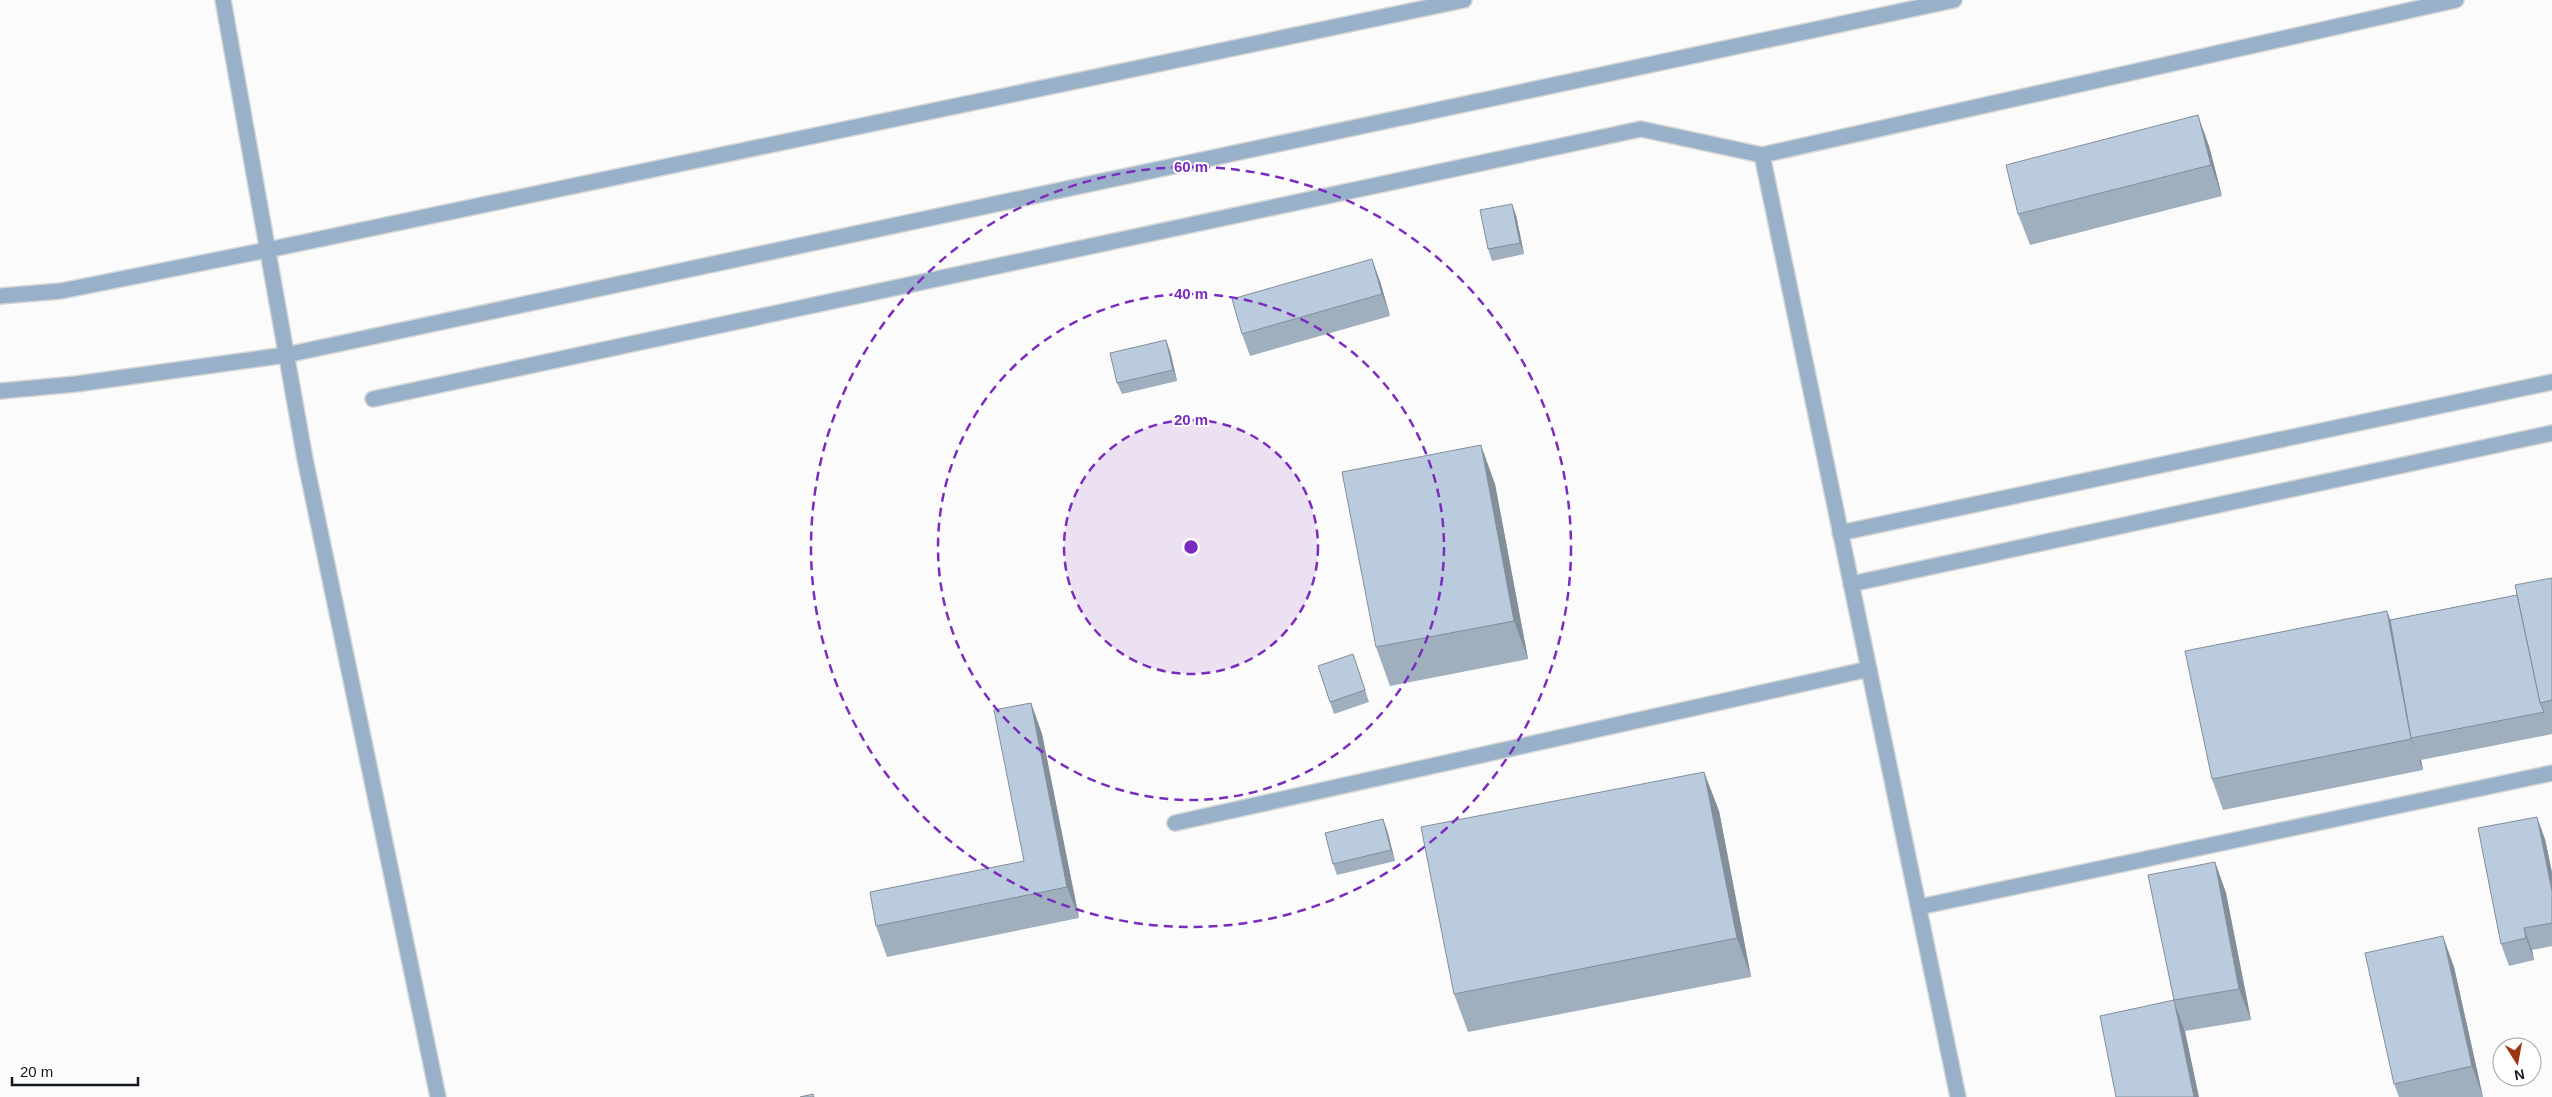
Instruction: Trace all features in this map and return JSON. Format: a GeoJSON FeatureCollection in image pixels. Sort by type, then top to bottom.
{"type":"FeatureCollection","features":[{"type":"Feature","properties":{"kind":"street"},"geometry":{"type":"LineString","coordinates":[[222,0],[305,459],[438,1097]]}},
{"type":"Feature","properties":{"kind":"street"},"geometry":{"type":"LineString","coordinates":[[0,296],[60,291],[268,250],[1464,0]]}},
{"type":"Feature","properties":{"kind":"street"},"geometry":{"type":"LineString","coordinates":[[0,391],[76,384],[286,355],[1954,0]]}},
{"type":"Feature","properties":{"kind":"street"},"geometry":{"type":"LineString","coordinates":[[373,399],[1641,129],[1762,155],[2456,0]]}},
{"type":"Feature","properties":{"kind":"street"},"geometry":{"type":"LineString","coordinates":[[1762,155],[1958,1097]]}},
{"type":"Feature","properties":{"kind":"street"},"geometry":{"type":"LineString","coordinates":[[1840,533],[2552,382]]}},
{"type":"Feature","properties":{"kind":"street"},"geometry":{"type":"LineString","coordinates":[[1851,584],[2552,433]]}},
{"type":"Feature","properties":{"kind":"street"},"geometry":{"type":"LineString","coordinates":[[1175,823],[1869,669]]}},
{"type":"Feature","properties":{"kind":"street"},"geometry":{"type":"LineString","coordinates":[[1919,907],[2552,773]]}},
{"type":"Feature","properties":{"kind":"building"},"geometry":{"type":"Polygon","coordinates":[[[2198,115],[2211,165],[2018,214],[2006,165],[2198,115]]]}},
{"type":"Feature","properties":{"kind":"building"},"geometry":{"type":"Polygon","coordinates":[[[1512,204],[1520,243],[1488,249],[1480,210],[1512,204]]]}},
{"type":"Feature","properties":{"kind":"building"},"geometry":{"type":"Polygon","coordinates":[[[1372,259],[1382,294],[1242,334],[1232,299],[1372,259]]]}},
{"type":"Feature","properties":{"kind":"building"},"geometry":{"type":"Polygon","coordinates":[[[1166,340],[1173,370],[1117,383],[1110,353],[1166,340]]]}},
{"type":"Feature","properties":{"kind":"building"},"geometry":{"type":"Polygon","coordinates":[[[1481,445],[1514,621],[1376,647],[1342,472],[1481,445]]]}},
{"type":"Feature","properties":{"kind":"building"},"geometry":{"type":"Polygon","coordinates":[[[2552,578],[2552,700],[2540,703],[2515,585],[2552,578]]]}},
{"type":"Feature","properties":{"kind":"building"},"geometry":{"type":"Polygon","coordinates":[[[2517,595],[2540,703],[2544,712],[2411,738],[2390,620],[2517,595]]]}},
{"type":"Feature","properties":{"kind":"building"},"geometry":{"type":"Polygon","coordinates":[[[2387,611],[2411,739],[2212,779],[2185,651],[2387,611]]]}},
{"type":"Feature","properties":{"kind":"building"},"geometry":{"type":"Polygon","coordinates":[[[1353,654],[1365,690],[1330,702],[1318,666],[1353,654]]]}},
{"type":"Feature","properties":{"kind":"building"},"geometry":{"type":"Polygon","coordinates":[[[1031,703],[1067,887],[876,926],[870,892],[1024,861],[994,710],[1031,703]]]}},
{"type":"Feature","properties":{"kind":"building"},"geometry":{"type":"Polygon","coordinates":[[[1704,772],[1737,938],[1454,994],[1421,827],[1704,772]]]}},
{"type":"Feature","properties":{"kind":"building"},"geometry":{"type":"Polygon","coordinates":[[[2537,817],[2552,891],[2552,923],[2524,928],[2526,938],[2501,944],[2478,828],[2537,817]]]}},
{"type":"Feature","properties":{"kind":"building"},"geometry":{"type":"Polygon","coordinates":[[[1383,819],[1391,850],[1333,864],[1325,833],[1383,819]]]}},
{"type":"Feature","properties":{"kind":"building"},"geometry":{"type":"Polygon","coordinates":[[[2215,862],[2239,989],[2174,1000],[2148,875],[2215,862]]]}},
{"type":"Feature","properties":{"kind":"building"},"geometry":{"type":"Polygon","coordinates":[[[2443,936],[2472,1066],[2394,1084],[2365,953],[2443,936]]]}},
{"type":"Feature","properties":{"kind":"building"},"geometry":{"type":"Polygon","coordinates":[[[2174,1000],[2194,1097],[2116,1097],[2100,1016],[2174,1000]]]}},
{"type":"Feature","properties":{"kind":"building"},"geometry":{"type":"Polygon","coordinates":[[[813,1094],[814,1097],[800,1097],[813,1094]]]}}]}
